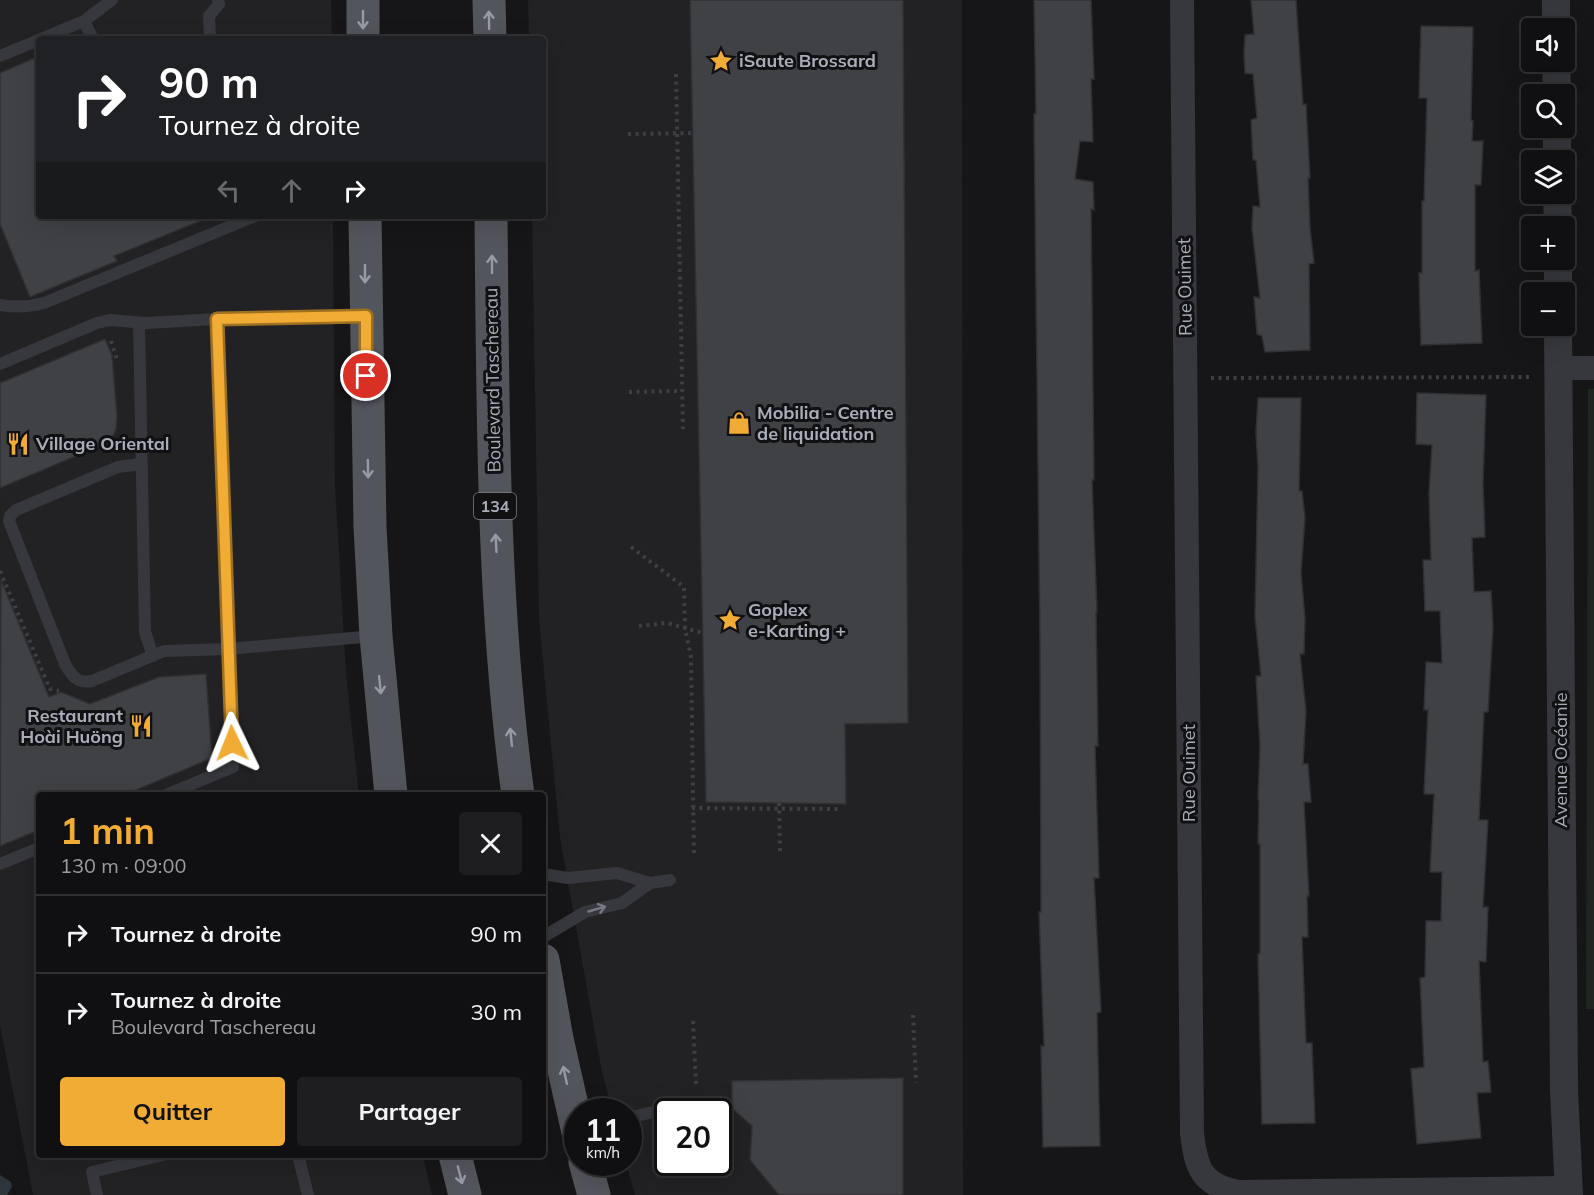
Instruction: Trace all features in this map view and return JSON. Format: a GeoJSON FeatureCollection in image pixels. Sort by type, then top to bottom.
{"type":"FeatureCollection","features":[{"type":"Feature","properties":{"kind":"main road"},"geometry":{"type":"LineString","coordinates":[[363,0],[363,36]]}},
{"type":"Feature","properties":{"kind":"main road"},"geometry":{"type":"LineString","coordinates":[[489,0],[490,36]]}},
{"type":"Feature","properties":{"kind":"main road"},"geometry":{"type":"LineString","coordinates":[[365,219],[369,527],[376,636],[391,792]]}},
{"type":"Feature","properties":{"kind":"main road","name":"Boulevard Taschereau"},"geometry":{"type":"LineString","coordinates":[[491,219],[496,540],[502,648],[518,792]]}},
{"type":"Feature","properties":{"kind":"main road"},"geometry":{"type":"LineString","coordinates":[[546,977],[570,1098]]}},
{"type":"Feature","properties":{"kind":"main road"},"geometry":{"type":"LineString","coordinates":[[456,1158],[465,1195]]}},
{"type":"Feature","properties":{"kind":"main road"},"geometry":{"type":"LineString","coordinates":[[589,1176],[594,1195]]}},
{"type":"Feature","properties":{"kind":"street","name":"Rue Ouimet"},"geometry":{"type":"LineString","coordinates":[[1182,0],[1192,1133],[1198,1162],[1207,1179],[1214,1185],[1239,1192],[1568,1192]]}},
{"type":"Feature","properties":{"kind":"street"},"geometry":{"type":"LineString","coordinates":[[1556,0],[1556,18]]}},
{"type":"Feature","properties":{"kind":"street","name":"Avenue Océanie"},"geometry":{"type":"LineString","coordinates":[[1558,336],[1564,1066],[1568,1192]]}},
{"type":"Feature","properties":{"kind":"street"},"geometry":{"type":"LineString","coordinates":[[1558,368],[1594,368]]}},
{"type":"Feature","properties":{"kind":"lane"},"geometry":{"type":"LineString","coordinates":[[47,36],[84,21],[112,0]]}},
{"type":"Feature","properties":{"kind":"lane"},"geometry":{"type":"LineString","coordinates":[[210,36],[210,16],[219,4],[218,0]]}},
{"type":"Feature","properties":{"kind":"lane"},"geometry":{"type":"LineString","coordinates":[[84,21],[92,36]]}},
{"type":"Feature","properties":{"kind":"lane"},"geometry":{"type":"LineString","coordinates":[[0,56],[36,41]]}},
{"type":"Feature","properties":{"kind":"lane"},"geometry":{"type":"LineString","coordinates":[[0,305],[24,307],[44,303],[248,219]]}},
{"type":"Feature","properties":{"kind":"lane"},"geometry":{"type":"LineString","coordinates":[[0,364],[97,323],[110,320],[139,323],[366,316]]}},
{"type":"Feature","properties":{"kind":"lane"},"geometry":{"type":"LineString","coordinates":[[173,792],[233,767],[217,319]]}},
{"type":"Feature","properties":{"kind":"lane"},"geometry":{"type":"LineString","coordinates":[[139,323],[145,632],[153,656]]}},
{"type":"Feature","properties":{"kind":"lane"},"geometry":{"type":"LineString","coordinates":[[141,464],[118,467],[16,510],[10,516],[9,521],[65,664],[71,674],[84,683],[164,651],[228,649],[376,636]]}},
{"type":"Feature","properties":{"kind":"lane"},"geometry":{"type":"LineString","coordinates":[[0,864],[36,849]]}},
{"type":"Feature","properties":{"kind":"lane"},"geometry":{"type":"LineString","coordinates":[[546,874],[568,878],[617,873],[650,884]]}},
{"type":"Feature","properties":{"kind":"lane"},"geometry":{"type":"LineString","coordinates":[[546,935],[585,912],[622,903],[650,884],[670,880]]}},
{"type":"Feature","properties":{"kind":"lane"},"geometry":{"type":"LineString","coordinates":[[97,1195],[92,1172],[150,1158]]}},
{"type":"Feature","properties":{"kind":"lane"},"geometry":{"type":"LineString","coordinates":[[299,1158],[308,1195]]}},
{"type":"Feature","properties":{"kind":"path"},"geometry":{"type":"LineString","coordinates":[[676,74],[683,429]]}},
{"type":"Feature","properties":{"kind":"path"},"geometry":{"type":"LineString","coordinates":[[628,134],[693,133]]}},
{"type":"Feature","properties":{"kind":"path"},"geometry":{"type":"LineString","coordinates":[[109,335],[117,359],[117,370]]}},
{"type":"Feature","properties":{"kind":"path"},"geometry":{"type":"LineString","coordinates":[[1207,378],[1531,377]]}},
{"type":"Feature","properties":{"kind":"path"},"geometry":{"type":"LineString","coordinates":[[629,393],[682,391]]}},
{"type":"Feature","properties":{"kind":"path"},"geometry":{"type":"LineString","coordinates":[[631,547],[684,587],[685,628],[691,657],[693,856]]}},
{"type":"Feature","properties":{"kind":"path"},"geometry":{"type":"LineString","coordinates":[[639,626],[666,623],[703,633]]}},
{"type":"Feature","properties":{"kind":"path"},"geometry":{"type":"LineString","coordinates":[[692,808],[779,805],[842,809]]}},
{"type":"Feature","properties":{"kind":"path"},"geometry":{"type":"LineString","coordinates":[[779,805],[780,853]]}},
{"type":"Feature","properties":{"kind":"path"},"geometry":{"type":"LineString","coordinates":[[913,1016],[916,1083]]}},
{"type":"Feature","properties":{"kind":"path"},"geometry":{"type":"LineString","coordinates":[[693,1021],[697,1098]]}},
{"type":"Feature","properties":{"kind":"shaded area"},"geometry":{"type":"Polygon","coordinates":[[[0,0],[331,0],[332,36],[36,36],[36,219],[333,219],[335,485],[346,674],[359,792],[36,792],[36,1158],[424,1158],[432,1195],[33,1195],[0,1025],[0,0]]]}},
{"type":"Feature","properties":{"kind":"shaded area"},"geometry":{"type":"Polygon","coordinates":[[[528,0],[962,0],[963,1195],[635,1195],[630,1176],[642,1176],[642,1098],[609,1098],[560,838],[539,619],[532,219],[546,219],[546,36],[529,36],[528,0]]]}},
{"type":"Feature","properties":{"kind":"shaded area"},"geometry":{"type":"Polygon","coordinates":[[[1588,389],[1594,389],[1594,1009],[1586,1009],[1588,389]]]}},
{"type":"Feature","properties":{"kind":"shaded area"},"geometry":{"type":"Polygon","coordinates":[[[0,1175],[11,1182],[12,1187],[7,1195],[0,1195],[0,1175]]]}},
{"type":"Feature","properties":{"kind":"building"},"geometry":{"type":"Polygon","coordinates":[[[690,0],[903,0],[908,723],[845,724],[846,804],[706,802],[690,0]]]}},
{"type":"Feature","properties":{"kind":"building"},"geometry":{"type":"Polygon","coordinates":[[[1034,0],[1091,0],[1094,79],[1091,79],[1093,142],[1080,141],[1075,179],[1093,182],[1094,210],[1091,209],[1094,480],[1092,480],[1097,612],[1098,746],[1095,746],[1099,878],[1094,878],[1101,1012],[1097,1013],[1100,1146],[1043,1147],[1041,1046],[1044,1046],[1039,912],[1041,912],[1040,644],[1034,0]]]}},
{"type":"Feature","properties":{"kind":"building"},"geometry":{"type":"Polygon","coordinates":[[[1251,0],[1296,0],[1303,105],[1306,104],[1310,228],[1314,263],[1309,264],[1310,350],[1265,352],[1262,336],[1257,334],[1254,297],[1260,298],[1252,228],[1253,206],[1260,207],[1256,160],[1253,160],[1251,120],[1257,118],[1253,74],[1245,73],[1244,53],[1245,35],[1254,34],[1251,0]]]}},
{"type":"Feature","properties":{"kind":"building"},"geometry":{"type":"Polygon","coordinates":[[[1421,26],[1473,27],[1472,141],[1483,141],[1481,185],[1475,185],[1475,271],[1479,270],[1482,343],[1421,345],[1419,273],[1422,273],[1422,201],[1424,201],[1427,98],[1419,98],[1421,26]]]}},
{"type":"Feature","properties":{"kind":"building"},"geometry":{"type":"Polygon","coordinates":[[[36,57],[36,219],[205,219],[114,256],[117,261],[30,297],[0,224],[0,73],[36,57]]]}},
{"type":"Feature","properties":{"kind":"building"},"geometry":{"type":"Polygon","coordinates":[[[105,339],[112,355],[117,417],[116,429],[112,438],[104,444],[0,488],[0,383],[105,339]]]}},
{"type":"Feature","properties":{"kind":"building"},"geometry":{"type":"Polygon","coordinates":[[[1417,393],[1486,395],[1483,482],[1485,537],[1472,538],[1474,592],[1491,591],[1493,627],[1488,712],[1484,712],[1479,820],[1488,820],[1483,907],[1488,907],[1486,962],[1479,961],[1483,1062],[1488,1061],[1491,1092],[1477,1093],[1481,1138],[1417,1144],[1411,1069],[1424,1067],[1420,978],[1425,977],[1426,921],[1441,921],[1442,872],[1430,872],[1434,794],[1424,794],[1428,710],[1424,710],[1426,662],[1442,663],[1440,611],[1425,611],[1423,560],[1431,560],[1429,494],[1432,445],[1416,444],[1417,393]]]}},
{"type":"Feature","properties":{"kind":"building"},"geometry":{"type":"Polygon","coordinates":[[[1258,398],[1301,398],[1299,491],[1302,491],[1305,518],[1301,572],[1305,619],[1304,654],[1300,654],[1306,711],[1303,764],[1308,764],[1311,802],[1304,802],[1309,896],[1307,896],[1308,937],[1302,937],[1306,1043],[1312,1043],[1315,1123],[1262,1124],[1258,954],[1260,954],[1258,800],[1260,747],[1256,676],[1261,676],[1255,617],[1258,398]]]}},
{"type":"Feature","properties":{"kind":"building"},"geometry":{"type":"Polygon","coordinates":[[[1,580],[49,697],[61,692],[90,704],[159,677],[206,674],[212,758],[131,792],[36,792],[36,831],[0,846],[1,580]]]}},
{"type":"Feature","properties":{"kind":"building"},"geometry":{"type":"Polygon","coordinates":[[[903,1078],[903,1195],[779,1195],[750,1160],[752,1126],[732,1108],[732,1081],[903,1078]]]}},
{"type":"Feature","properties":{"kind":"place","name":"iSaute Brossard"},"geometry":{"type":"Point","coordinates":[721,61]}},
{"type":"Feature","properties":{"kind":"place","name":"Mobilia - Centre de liquidation"},"geometry":{"type":"Point","coordinates":[739,423]}},
{"type":"Feature","properties":{"kind":"place","name":"Village Oriental"},"geometry":{"type":"Point","coordinates":[18,444]}},
{"type":"Feature","properties":{"kind":"place","name":"Goplex e-Karting +"},"geometry":{"type":"Point","coordinates":[730,620]}},
{"type":"Feature","properties":{"kind":"place","name":"Restaurant Hoài Huöng"},"geometry":{"type":"Point","coordinates":[141,726]}},
{"type":"Feature","properties":{"kind":"route"},"geometry":{"type":"LineString","coordinates":[[232,743],[217,319],[366,316],[366,376]]}}]}
